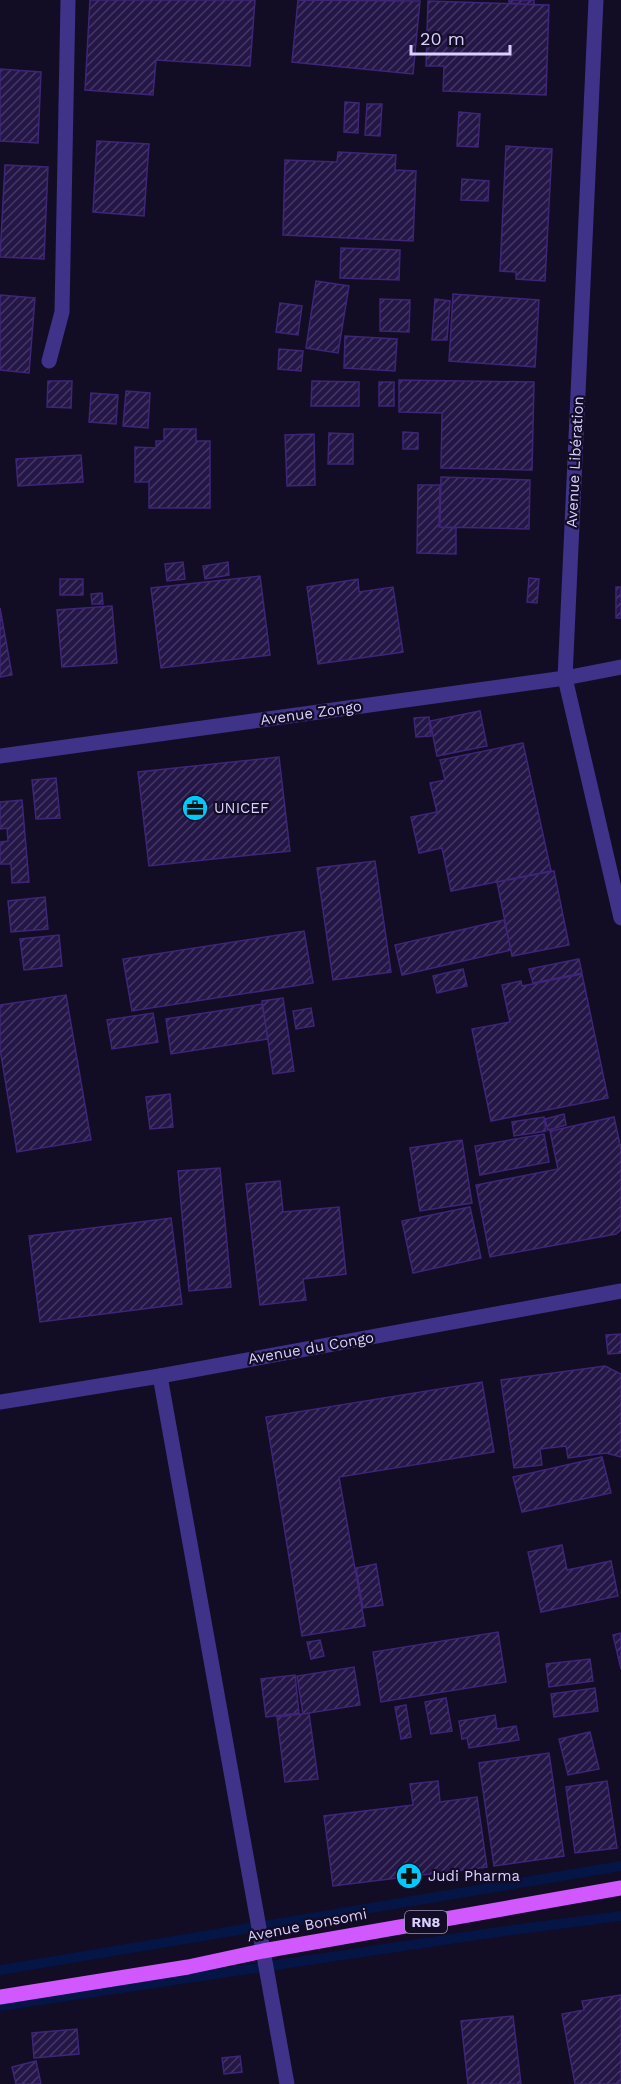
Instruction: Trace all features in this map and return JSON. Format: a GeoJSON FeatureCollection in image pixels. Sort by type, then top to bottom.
{"type":"FeatureCollection","features":[{"type":"Feature","properties":{"kind":"main road","name":"Avenue Bonsomi"},"geometry":{"type":"LineString","coordinates":[[0,1997],[188,1967],[263,1951],[621,1888]]}},
{"type":"Feature","properties":{"kind":"street"},"geometry":{"type":"LineString","coordinates":[[49,361],[62,312],[68,0]]}},
{"type":"Feature","properties":{"kind":"street","name":"Avenue Libération"},"geometry":{"type":"LineString","coordinates":[[596,0],[565,678],[621,918]]}},
{"type":"Feature","properties":{"kind":"street","name":"Avenue Zongo"},"geometry":{"type":"LineString","coordinates":[[0,756],[565,678],[621,667]]}},
{"type":"Feature","properties":{"kind":"street","name":"Avenue du Congo"},"geometry":{"type":"LineString","coordinates":[[0,1402],[160,1376],[621,1291]]}},
{"type":"Feature","properties":{"kind":"street"},"geometry":{"type":"LineString","coordinates":[[160,1376],[287,2084]]}},
{"type":"Feature","properties":{"kind":"building"},"geometry":{"type":"Polygon","coordinates":[[[90,0],[255,0],[250,66],[156,60],[153,95],[85,90],[90,0]]]}},
{"type":"Feature","properties":{"kind":"building"},"geometry":{"type":"Polygon","coordinates":[[[298,0],[420,1],[413,74],[292,62],[298,0]]]}},
{"type":"Feature","properties":{"kind":"building"},"geometry":{"type":"Polygon","coordinates":[[[509,0],[534,0],[534,5],[509,3],[509,0]]]}},
{"type":"Feature","properties":{"kind":"building"},"geometry":{"type":"Polygon","coordinates":[[[428,1],[549,5],[546,95],[443,91],[444,66],[426,66],[428,1]]]}},
{"type":"Feature","properties":{"kind":"building"},"geometry":{"type":"Polygon","coordinates":[[[0,69],[41,72],[38,143],[0,141],[0,69]]]}},
{"type":"Feature","properties":{"kind":"building"},"geometry":{"type":"Polygon","coordinates":[[[345,102],[359,103],[358,133],[344,132],[345,102]]]}},
{"type":"Feature","properties":{"kind":"building"},"geometry":{"type":"Polygon","coordinates":[[[367,104],[382,104],[380,136],[365,135],[367,104]]]}},
{"type":"Feature","properties":{"kind":"building"},"geometry":{"type":"Polygon","coordinates":[[[459,112],[480,114],[478,147],[457,146],[459,112]]]}},
{"type":"Feature","properties":{"kind":"building"},"geometry":{"type":"Polygon","coordinates":[[[97,141],[149,144],[144,216],[93,212],[97,141]]]}},
{"type":"Feature","properties":{"kind":"building"},"geometry":{"type":"Polygon","coordinates":[[[506,146],[552,149],[545,281],[516,279],[516,272],[500,271],[506,146]]]}},
{"type":"Feature","properties":{"kind":"building"},"geometry":{"type":"Polygon","coordinates":[[[338,152],[396,155],[395,170],[416,171],[413,241],[283,235],[285,160],[337,162],[338,152]]]}},
{"type":"Feature","properties":{"kind":"building"},"geometry":{"type":"Polygon","coordinates":[[[5,165],[48,167],[44,259],[0,257],[5,165]]]}},
{"type":"Feature","properties":{"kind":"building"},"geometry":{"type":"Polygon","coordinates":[[[462,179],[489,181],[488,201],[461,200],[462,179]]]}},
{"type":"Feature","properties":{"kind":"building"},"geometry":{"type":"Polygon","coordinates":[[[341,248],[400,250],[399,280],[340,278],[341,248]]]}},
{"type":"Feature","properties":{"kind":"building"},"geometry":{"type":"Polygon","coordinates":[[[316,281],[349,286],[338,353],[306,348],[316,281]]]}},
{"type":"Feature","properties":{"kind":"building"},"geometry":{"type":"Polygon","coordinates":[[[453,294],[539,300],[535,367],[449,361],[453,294]]]}},
{"type":"Feature","properties":{"kind":"building"},"geometry":{"type":"Polygon","coordinates":[[[0,295],[35,298],[29,373],[0,370],[0,295]]]}},
{"type":"Feature","properties":{"kind":"building"},"geometry":{"type":"Polygon","coordinates":[[[380,299],[410,300],[409,332],[380,331],[380,299]]]}},
{"type":"Feature","properties":{"kind":"building"},"geometry":{"type":"Polygon","coordinates":[[[435,299],[450,301],[447,340],[432,340],[435,299]]]}},
{"type":"Feature","properties":{"kind":"building"},"geometry":{"type":"Polygon","coordinates":[[[280,303],[302,306],[298,335],[276,332],[280,303]]]}},
{"type":"Feature","properties":{"kind":"building"},"geometry":{"type":"Polygon","coordinates":[[[345,336],[397,339],[395,371],[344,368],[345,336]]]}},
{"type":"Feature","properties":{"kind":"building"},"geometry":{"type":"Polygon","coordinates":[[[279,349],[303,351],[301,371],[278,369],[279,349]]]}},
{"type":"Feature","properties":{"kind":"building"},"geometry":{"type":"Polygon","coordinates":[[[399,380],[534,382],[532,470],[441,468],[442,413],[399,412],[399,380]]]}},
{"type":"Feature","properties":{"kind":"building"},"geometry":{"type":"Polygon","coordinates":[[[48,381],[72,381],[71,408],[47,407],[48,381]]]}},
{"type":"Feature","properties":{"kind":"building"},"geometry":{"type":"Polygon","coordinates":[[[312,381],[359,382],[359,406],[311,406],[312,381]]]}},
{"type":"Feature","properties":{"kind":"building"},"geometry":{"type":"Polygon","coordinates":[[[379,382],[394,382],[394,406],[379,406],[379,382]]]}},
{"type":"Feature","properties":{"kind":"building"},"geometry":{"type":"Polygon","coordinates":[[[126,391],[150,393],[148,428],[123,426],[126,391]]]}},
{"type":"Feature","properties":{"kind":"building"},"geometry":{"type":"Polygon","coordinates":[[[91,393],[118,395],[116,424],[89,422],[91,393]]]}},
{"type":"Feature","properties":{"kind":"building"},"geometry":{"type":"Polygon","coordinates":[[[164,429],[196,429],[196,441],[210,441],[210,508],[149,508],[149,482],[135,482],[135,447],[156,448],[156,441],[164,441],[164,429]]]}},
{"type":"Feature","properties":{"kind":"building"},"geometry":{"type":"Polygon","coordinates":[[[403,432],[418,433],[418,449],[403,449],[403,432]]]}},
{"type":"Feature","properties":{"kind":"building"},"geometry":{"type":"Polygon","coordinates":[[[329,433],[353,434],[353,464],[328,464],[329,433]]]}},
{"type":"Feature","properties":{"kind":"building"},"geometry":{"type":"Polygon","coordinates":[[[314,434],[315,485],[287,486],[285,435],[314,434]]]}},
{"type":"Feature","properties":{"kind":"building"},"geometry":{"type":"Polygon","coordinates":[[[81,455],[83,482],[18,486],[16,459],[81,455]]]}},
{"type":"Feature","properties":{"kind":"building"},"geometry":{"type":"Polygon","coordinates":[[[441,477],[530,480],[529,529],[440,527],[441,477]]]}},
{"type":"Feature","properties":{"kind":"building"},"geometry":{"type":"Polygon","coordinates":[[[418,485],[440,485],[439,527],[456,528],[456,554],[417,553],[418,485]]]}},
{"type":"Feature","properties":{"kind":"building"},"geometry":{"type":"Polygon","coordinates":[[[183,562],[185,579],[167,581],[165,564],[183,562]]]}},
{"type":"Feature","properties":{"kind":"building"},"geometry":{"type":"Polygon","coordinates":[[[228,562],[229,575],[205,579],[203,566],[228,562]]]}},
{"type":"Feature","properties":{"kind":"building"},"geometry":{"type":"Polygon","coordinates":[[[260,576],[270,655],[161,668],[151,588],[260,576]]]}},
{"type":"Feature","properties":{"kind":"building"},"geometry":{"type":"Polygon","coordinates":[[[529,578],[539,579],[537,603],[527,602],[529,578]]]}},
{"type":"Feature","properties":{"kind":"building"},"geometry":{"type":"Polygon","coordinates":[[[60,579],[83,579],[83,595],[60,595],[60,579]]]}},
{"type":"Feature","properties":{"kind":"building"},"geometry":{"type":"Polygon","coordinates":[[[358,579],[359,592],[393,587],[403,652],[318,664],[307,587],[358,579]]]}},
{"type":"Feature","properties":{"kind":"building"},"geometry":{"type":"Polygon","coordinates":[[[616,587],[621,587],[621,618],[616,618],[616,587]]]}},
{"type":"Feature","properties":{"kind":"building"},"geometry":{"type":"Polygon","coordinates":[[[102,593],[103,604],[92,604],[91,594],[102,593]]]}},
{"type":"Feature","properties":{"kind":"building"},"geometry":{"type":"Polygon","coordinates":[[[112,606],[117,663],[62,667],[57,610],[112,606]]]}},
{"type":"Feature","properties":{"kind":"building"},"geometry":{"type":"Polygon","coordinates":[[[0,608],[12,675],[0,677],[0,608]]]}},
{"type":"Feature","properties":{"kind":"building"},"geometry":{"type":"Polygon","coordinates":[[[480,711],[487,746],[437,756],[430,721],[480,711]]]}},
{"type":"Feature","properties":{"kind":"building"},"geometry":{"type":"Polygon","coordinates":[[[429,717],[431,736],[416,737],[414,718],[429,717]]]}},
{"type":"Feature","properties":{"kind":"building"},"geometry":{"type":"Polygon","coordinates":[[[523,743],[551,871],[451,891],[442,848],[419,853],[411,817],[437,812],[430,783],[445,780],[440,760],[523,743]]]}},
{"type":"Feature","properties":{"kind":"building"},"geometry":{"type":"Polygon","coordinates":[[[279,757],[290,851],[149,866],[138,772],[279,757]]]}},
{"type":"Feature","properties":{"kind":"building"},"geometry":{"type":"Polygon","coordinates":[[[56,778],[60,818],[36,819],[32,780],[56,778]]]}},
{"type":"Feature","properties":{"kind":"building"},"geometry":{"type":"Polygon","coordinates":[[[22,800],[29,882],[12,883],[11,864],[0,864],[0,842],[8,841],[7,828],[0,829],[0,802],[22,800]]]}},
{"type":"Feature","properties":{"kind":"building"},"geometry":{"type":"Polygon","coordinates":[[[375,861],[391,972],[333,980],[317,868],[375,861]]]}},
{"type":"Feature","properties":{"kind":"building"},"geometry":{"type":"Polygon","coordinates":[[[554,871],[569,945],[512,956],[497,882],[554,871]]]}},
{"type":"Feature","properties":{"kind":"building"},"geometry":{"type":"Polygon","coordinates":[[[45,897],[48,929],[11,932],[8,901],[45,897]]]}},
{"type":"Feature","properties":{"kind":"building"},"geometry":{"type":"Polygon","coordinates":[[[504,920],[511,950],[402,975],[395,945],[504,920]]]}},
{"type":"Feature","properties":{"kind":"building"},"geometry":{"type":"Polygon","coordinates":[[[304,931],[313,983],[132,1011],[123,959],[304,931]]]}},
{"type":"Feature","properties":{"kind":"building"},"geometry":{"type":"Polygon","coordinates":[[[59,935],[62,966],[24,970],[20,939],[59,935]]]}},
{"type":"Feature","properties":{"kind":"building"},"geometry":{"type":"Polygon","coordinates":[[[579,959],[582,973],[533,983],[529,969],[579,959]]]}},
{"type":"Feature","properties":{"kind":"building"},"geometry":{"type":"Polygon","coordinates":[[[463,969],[467,986],[437,993],[433,976],[463,969]]]}},
{"type":"Feature","properties":{"kind":"building"},"geometry":{"type":"Polygon","coordinates":[[[582,974],[608,1098],[491,1121],[472,1029],[510,1022],[502,985],[521,981],[522,986],[582,974]]]}},
{"type":"Feature","properties":{"kind":"building"},"geometry":{"type":"Polygon","coordinates":[[[66,995],[91,1140],[17,1152],[0,1049],[0,1005],[66,995]]]}},
{"type":"Feature","properties":{"kind":"building"},"geometry":{"type":"Polygon","coordinates":[[[283,998],[294,1071],[273,1074],[262,1001],[283,998]]]}},
{"type":"Feature","properties":{"kind":"building"},"geometry":{"type":"Polygon","coordinates":[[[262,1004],[268,1039],[171,1054],[166,1019],[262,1004]]]}},
{"type":"Feature","properties":{"kind":"building"},"geometry":{"type":"Polygon","coordinates":[[[311,1008],[314,1026],[296,1029],[293,1011],[311,1008]]]}},
{"type":"Feature","properties":{"kind":"building"},"geometry":{"type":"Polygon","coordinates":[[[153,1013],[158,1042],[112,1049],[107,1020],[153,1013]]]}},
{"type":"Feature","properties":{"kind":"building"},"geometry":{"type":"Polygon","coordinates":[[[170,1094],[173,1127],[150,1129],[146,1097],[170,1094]]]}},
{"type":"Feature","properties":{"kind":"building"},"geometry":{"type":"Polygon","coordinates":[[[564,1114],[566,1125],[548,1130],[545,1119],[564,1114]]]}},
{"type":"Feature","properties":{"kind":"building"},"geometry":{"type":"Polygon","coordinates":[[[544,1117],[546,1131],[514,1136],[512,1122],[544,1117]]]}},
{"type":"Feature","properties":{"kind":"building"},"geometry":{"type":"Polygon","coordinates":[[[614,1117],[621,1149],[621,1230],[616,1234],[490,1257],[476,1185],[558,1169],[550,1131],[614,1117]]]}},
{"type":"Feature","properties":{"kind":"building"},"geometry":{"type":"Polygon","coordinates":[[[544,1134],[549,1162],[480,1175],[475,1146],[544,1134]]]}},
{"type":"Feature","properties":{"kind":"building"},"geometry":{"type":"Polygon","coordinates":[[[462,1140],[472,1203],[420,1211],[410,1148],[462,1140]]]}},
{"type":"Feature","properties":{"kind":"building"},"geometry":{"type":"Polygon","coordinates":[[[220,1168],[231,1287],[189,1291],[178,1171],[220,1168]]]}},
{"type":"Feature","properties":{"kind":"building"},"geometry":{"type":"Polygon","coordinates":[[[280,1181],[283,1212],[339,1207],[346,1274],[303,1279],[306,1300],[260,1305],[246,1184],[280,1181]]]}},
{"type":"Feature","properties":{"kind":"building"},"geometry":{"type":"Polygon","coordinates":[[[470,1207],[481,1258],[413,1273],[402,1221],[470,1207]]]}},
{"type":"Feature","properties":{"kind":"building"},"geometry":{"type":"Polygon","coordinates":[[[171,1218],[182,1304],[40,1322],[29,1236],[171,1218]]]}},
{"type":"Feature","properties":{"kind":"building"},"geometry":{"type":"Polygon","coordinates":[[[621,1334],[621,1353],[608,1354],[606,1335],[621,1334]]]}},
{"type":"Feature","properties":{"kind":"building"},"geometry":{"type":"Polygon","coordinates":[[[605,1366],[621,1374],[621,1457],[606,1453],[568,1458],[566,1446],[540,1449],[542,1465],[514,1468],[501,1380],[605,1366]]]}},
{"type":"Feature","properties":{"kind":"building"},"geometry":{"type":"Polygon","coordinates":[[[482,1382],[494,1452],[339,1477],[365,1626],[302,1636],[266,1417],[482,1382]]]}},
{"type":"Feature","properties":{"kind":"building"},"geometry":{"type":"Polygon","coordinates":[[[602,1457],[611,1493],[522,1512],[513,1477],[602,1457]]]}},
{"type":"Feature","properties":{"kind":"building"},"geometry":{"type":"Polygon","coordinates":[[[562,1545],[567,1570],[611,1561],[618,1596],[541,1612],[528,1552],[562,1545]]]}},
{"type":"Feature","properties":{"kind":"building"},"geometry":{"type":"Polygon","coordinates":[[[376,1564],[383,1605],[363,1608],[356,1568],[376,1564]]]}},
{"type":"Feature","properties":{"kind":"building"},"geometry":{"type":"Polygon","coordinates":[[[498,1632],[506,1682],[381,1702],[373,1652],[498,1632]]]}},
{"type":"Feature","properties":{"kind":"building"},"geometry":{"type":"Polygon","coordinates":[[[621,1633],[621,1669],[613,1635],[621,1633]]]}},
{"type":"Feature","properties":{"kind":"building"},"geometry":{"type":"Polygon","coordinates":[[[320,1640],[324,1656],[311,1659],[307,1642],[320,1640]]]}},
{"type":"Feature","properties":{"kind":"building"},"geometry":{"type":"Polygon","coordinates":[[[590,1659],[593,1681],[549,1687],[546,1664],[590,1659]]]}},
{"type":"Feature","properties":{"kind":"building"},"geometry":{"type":"Polygon","coordinates":[[[354,1667],[360,1705],[303,1714],[297,1676],[354,1667]]]}},
{"type":"Feature","properties":{"kind":"building"},"geometry":{"type":"Polygon","coordinates":[[[295,1675],[299,1713],[266,1717],[261,1679],[295,1675]]]}},
{"type":"Feature","properties":{"kind":"building"},"geometry":{"type":"Polygon","coordinates":[[[595,1688],[598,1711],[554,1717],[551,1694],[595,1688]]]}},
{"type":"Feature","properties":{"kind":"building"},"geometry":{"type":"Polygon","coordinates":[[[446,1698],[452,1731],[431,1734],[425,1702],[446,1698]]]}},
{"type":"Feature","properties":{"kind":"building"},"geometry":{"type":"Polygon","coordinates":[[[406,1705],[411,1737],[401,1739],[395,1707],[406,1705]]]}},
{"type":"Feature","properties":{"kind":"building"},"geometry":{"type":"Polygon","coordinates":[[[309,1713],[318,1779],[285,1782],[277,1717],[309,1713]]]}},
{"type":"Feature","properties":{"kind":"building"},"geometry":{"type":"Polygon","coordinates":[[[495,1715],[497,1729],[516,1726],[519,1740],[469,1748],[467,1738],[462,1739],[459,1721],[495,1715]]]}},
{"type":"Feature","properties":{"kind":"building"},"geometry":{"type":"Polygon","coordinates":[[[590,1732],[599,1769],[568,1775],[559,1739],[590,1732]]]}},
{"type":"Feature","properties":{"kind":"building"},"geometry":{"type":"Polygon","coordinates":[[[549,1753],[564,1856],[494,1866],[479,1763],[549,1753]]]}},
{"type":"Feature","properties":{"kind":"building"},"geometry":{"type":"Polygon","coordinates":[[[438,1781],[440,1802],[477,1797],[487,1867],[333,1886],[324,1816],[413,1805],[410,1784],[438,1781]]]}},
{"type":"Feature","properties":{"kind":"building"},"geometry":{"type":"Polygon","coordinates":[[[607,1781],[617,1848],[575,1853],[566,1787],[607,1781]]]}},
{"type":"Feature","properties":{"kind":"building"},"geometry":{"type":"Polygon","coordinates":[[[621,1995],[621,2084],[575,2084],[562,2014],[584,2010],[582,2001],[621,1995]]]}},
{"type":"Feature","properties":{"kind":"building"},"geometry":{"type":"Polygon","coordinates":[[[513,2016],[521,2084],[468,2084],[461,2021],[513,2016]]]}},
{"type":"Feature","properties":{"kind":"building"},"geometry":{"type":"Polygon","coordinates":[[[77,2029],[79,2054],[34,2058],[32,2033],[77,2029]]]}},
{"type":"Feature","properties":{"kind":"building"},"geometry":{"type":"Polygon","coordinates":[[[240,2056],[242,2072],[224,2074],[222,2058],[240,2056]]]}},
{"type":"Feature","properties":{"kind":"building"},"geometry":{"type":"Polygon","coordinates":[[[36,2061],[41,2084],[16,2084],[12,2067],[36,2061]]]}},
{"type":"Feature","properties":{"kind":"waterway"},"geometry":{"type":"LineString","coordinates":[[0,1970],[621,1866]]}},
{"type":"Feature","properties":{"kind":"waterway"},"geometry":{"type":"LineString","coordinates":[[0,2006],[621,1916]]}},
{"type":"Feature","properties":{"kind":"place","name":"UNICEF"},"geometry":{"type":"Point","coordinates":[195,808]}},
{"type":"Feature","properties":{"kind":"place","name":"Judi Pharma"},"geometry":{"type":"Point","coordinates":[409,1876]}}]}
